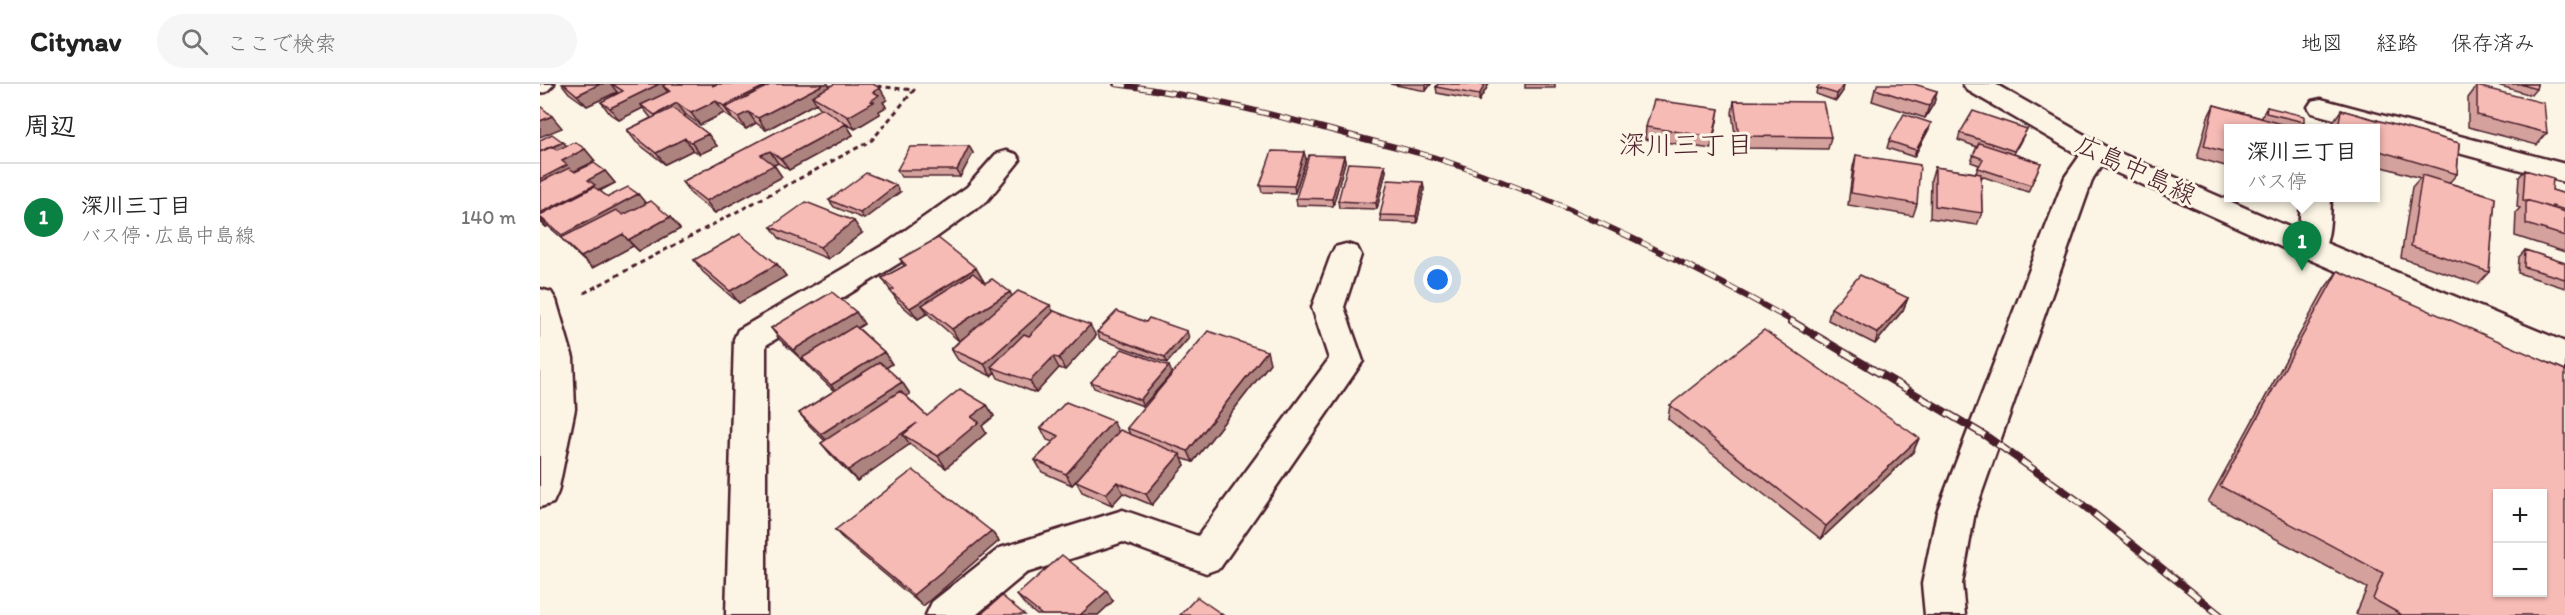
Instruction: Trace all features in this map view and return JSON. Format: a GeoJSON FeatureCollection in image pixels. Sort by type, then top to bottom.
{"type":"FeatureCollection","features":[{"type":"Feature","properties":{"kind":"street","name":"広島中島線"},"geometry":{"type":"LineString","coordinates":[[1977,84],[2096,153],[2310,248],[2565,356]]}},
{"type":"Feature","properties":{"kind":"street"},"geometry":{"type":"LineString","coordinates":[[2321,106],[2565,173]]}},
{"type":"Feature","properties":{"kind":"street"},"geometry":{"type":"LineString","coordinates":[[1945,615],[1942,584],[1956,512],[2079,177],[2096,153]]}},
{"type":"Feature","properties":{"kind":"street"},"geometry":{"type":"LineString","coordinates":[[746,615],[750,339],[908,243],[977,194],[1006,160]]}},
{"type":"Feature","properties":{"kind":"street"},"geometry":{"type":"LineString","coordinates":[[2310,248],[2314,234],[2316,202]]}},
{"type":"Feature","properties":{"kind":"street"},"geometry":{"type":"LineString","coordinates":[[946,615],[1014,560],[1123,526],[1206,556],[1346,362],[1328,307],[1346,255]]}},
{"type":"Feature","properties":{"kind":"street"},"geometry":{"type":"LineString","coordinates":[[540,300],[556,358],[558,409],[540,492]]}},
{"type":"Feature","properties":{"kind":"lane"},"geometry":{"type":"LineString","coordinates":[[540,88],[546,84]]}},
{"type":"Feature","properties":{"kind":"path"},"geometry":{"type":"LineString","coordinates":[[584,293],[872,140],[914,90],[873,86]]}},
{"type":"Feature","properties":{"kind":"building"},"geometry":{"type":"Polygon","coordinates":[[[564,84],[600,84],[577,95],[564,84]]]}},
{"type":"Feature","properties":{"kind":"building"},"geometry":{"type":"Polygon","coordinates":[[[612,84],[659,84],[610,108],[601,102],[623,91],[612,84]]]}},
{"type":"Feature","properties":{"kind":"building"},"geometry":{"type":"Polygon","coordinates":[[[666,84],[769,84],[724,106],[716,101],[691,113],[677,103],[655,115],[641,105],[670,91],[663,86],[666,84]]]}},
{"type":"Feature","properties":{"kind":"building"},"geometry":{"type":"Polygon","coordinates":[[[772,84],[824,84],[758,118],[748,112],[738,117],[725,108],[772,84]]]}},
{"type":"Feature","properties":{"kind":"building"},"geometry":{"type":"Polygon","coordinates":[[[834,84],[873,84],[880,88],[873,92],[879,95],[871,101],[874,102],[848,117],[812,96],[834,84]]]}},
{"type":"Feature","properties":{"kind":"building"},"geometry":{"type":"Polygon","coordinates":[[[1438,84],[1485,84],[1479,95],[1436,87],[1438,84]]]}},
{"type":"Feature","properties":{"kind":"building"},"geometry":{"type":"Polygon","coordinates":[[[1820,84],[1844,84],[1837,94],[1817,88],[1820,84]]]}},
{"type":"Feature","properties":{"kind":"building"},"geometry":{"type":"Polygon","coordinates":[[[1878,84],[1914,84],[1937,91],[1929,106],[1875,89],[1878,84]]]}},
{"type":"Feature","properties":{"kind":"building"},"geometry":{"type":"Polygon","coordinates":[[[2520,84],[2537,84],[2536,89],[2520,84]]]}},
{"type":"Feature","properties":{"kind":"building"},"geometry":{"type":"Polygon","coordinates":[[[2477,86],[2544,103],[2547,133],[2477,115],[2477,86]]]}},
{"type":"Feature","properties":{"kind":"building"},"geometry":{"type":"Polygon","coordinates":[[[1654,100],[1719,109],[1713,137],[1646,127],[1654,100]]]}},
{"type":"Feature","properties":{"kind":"building"},"geometry":{"type":"Polygon","coordinates":[[[1734,101],[1823,102],[1831,137],[1739,136],[1734,101]]]}},
{"type":"Feature","properties":{"kind":"building"},"geometry":{"type":"Polygon","coordinates":[[[2214,105],[2282,124],[2224,124],[2224,152],[2204,146],[2214,105]]]}},
{"type":"Feature","properties":{"kind":"building"},"geometry":{"type":"Polygon","coordinates":[[[540,106],[552,116],[540,121],[540,106]]]}},
{"type":"Feature","properties":{"kind":"building"},"geometry":{"type":"Polygon","coordinates":[[[2267,107],[2304,116],[2304,122],[2266,113],[2267,107]]]}},
{"type":"Feature","properties":{"kind":"building"},"geometry":{"type":"Polygon","coordinates":[[[673,108],[708,134],[691,142],[685,138],[656,153],[627,130],[673,108]]]}},
{"type":"Feature","properties":{"kind":"building"},"geometry":{"type":"Polygon","coordinates":[[[822,108],[846,124],[781,159],[770,151],[761,155],[774,165],[706,201],[682,182],[822,108]]]}},
{"type":"Feature","properties":{"kind":"building"},"geometry":{"type":"Polygon","coordinates":[[[2341,110],[2459,143],[2457,174],[2380,151],[2380,124],[2339,124],[2341,110]]]}},
{"type":"Feature","properties":{"kind":"building"},"geometry":{"type":"Polygon","coordinates":[[[1973,111],[2027,129],[2014,151],[1960,133],[1973,111]]]}},
{"type":"Feature","properties":{"kind":"building"},"geometry":{"type":"Polygon","coordinates":[[[1904,114],[1931,123],[1916,150],[1889,141],[1904,114]]]}},
{"type":"Feature","properties":{"kind":"building"},"geometry":{"type":"Polygon","coordinates":[[[552,134],[563,142],[540,152],[540,140],[552,134]]]}},
{"type":"Feature","properties":{"kind":"building"},"geometry":{"type":"Polygon","coordinates":[[[575,142],[585,149],[562,161],[567,165],[540,179],[540,152],[551,146],[557,150],[575,142]]]}},
{"type":"Feature","properties":{"kind":"building"},"geometry":{"type":"Polygon","coordinates":[[[1979,143],[2041,163],[2031,185],[1978,168],[1983,159],[1973,155],[1979,143]]]}},
{"type":"Feature","properties":{"kind":"building"},"geometry":{"type":"Polygon","coordinates":[[[969,146],[957,170],[897,170],[910,147],[969,146]]]}},
{"type":"Feature","properties":{"kind":"building"},"geometry":{"type":"Polygon","coordinates":[[[1272,151],[1304,152],[1294,186],[1260,185],[1272,151]]]}},
{"type":"Feature","properties":{"kind":"building"},"geometry":{"type":"Polygon","coordinates":[[[1309,155],[1344,156],[1332,199],[1296,198],[1309,155]]]}},
{"type":"Feature","properties":{"kind":"building"},"geometry":{"type":"Polygon","coordinates":[[[1856,155],[1920,165],[1917,204],[1851,193],[1856,155]]]}},
{"type":"Feature","properties":{"kind":"building"},"geometry":{"type":"Polygon","coordinates":[[[594,163],[605,171],[588,180],[595,185],[540,213],[540,182],[569,168],[575,172],[594,163]]]}},
{"type":"Feature","properties":{"kind":"building"},"geometry":{"type":"Polygon","coordinates":[[[1348,163],[1385,165],[1376,203],[1338,201],[1348,163]]]}},
{"type":"Feature","properties":{"kind":"building"},"geometry":{"type":"Polygon","coordinates":[[[1935,167],[1981,174],[1982,213],[1935,206],[1935,167]]]}},
{"type":"Feature","properties":{"kind":"building"},"geometry":{"type":"Polygon","coordinates":[[[2525,170],[2553,178],[2552,190],[2565,194],[2565,210],[2523,200],[2525,170]]]}},
{"type":"Feature","properties":{"kind":"building"},"geometry":{"type":"Polygon","coordinates":[[[866,173],[896,185],[860,213],[829,200],[866,173]]]}},
{"type":"Feature","properties":{"kind":"building"},"geometry":{"type":"Polygon","coordinates":[[[2422,175],[2495,197],[2489,272],[2411,246],[2422,175]]]}},
{"type":"Feature","properties":{"kind":"building"},"geometry":{"type":"Polygon","coordinates":[[[1388,180],[1423,182],[1416,216],[1380,215],[1388,180]]]}},
{"type":"Feature","properties":{"kind":"building"},"geometry":{"type":"Polygon","coordinates":[[[594,187],[608,197],[628,187],[638,194],[562,235],[540,217],[540,215],[594,187]]]}},
{"type":"Feature","properties":{"kind":"building"},"geometry":{"type":"Polygon","coordinates":[[[2526,200],[2565,212],[2565,236],[2526,224],[2526,200]]]}},
{"type":"Feature","properties":{"kind":"building"},"geometry":{"type":"Polygon","coordinates":[[[651,201],[670,217],[628,240],[623,234],[581,257],[561,238],[616,210],[623,215],[651,201]]]}},
{"type":"Feature","properties":{"kind":"building"},"geometry":{"type":"Polygon","coordinates":[[[806,202],[854,221],[820,247],[771,227],[806,202]]]}},
{"type":"Feature","properties":{"kind":"building"},"geometry":{"type":"Polygon","coordinates":[[[740,234],[777,264],[730,291],[694,260],[740,234]]]}},
{"type":"Feature","properties":{"kind":"building"},"geometry":{"type":"Polygon","coordinates":[[[938,238],[976,268],[910,308],[890,291],[894,289],[882,278],[906,265],[900,259],[938,238]]]}},
{"type":"Feature","properties":{"kind":"building"},"geometry":{"type":"Polygon","coordinates":[[[2525,250],[2565,263],[2565,279],[2524,267],[2525,250]]]}},
{"type":"Feature","properties":{"kind":"building"},"geometry":{"type":"Polygon","coordinates":[[[2338,271],[2565,370],[2565,615],[2402,615],[2373,599],[2383,573],[2220,486],[2338,271]]]}},
{"type":"Feature","properties":{"kind":"building"},"geometry":{"type":"Polygon","coordinates":[[[973,273],[985,283],[992,279],[1010,292],[952,329],[922,305],[973,273]]]}},
{"type":"Feature","properties":{"kind":"building"},"geometry":{"type":"Polygon","coordinates":[[[1860,275],[1908,298],[1878,333],[1831,308],[1860,275]]]}},
{"type":"Feature","properties":{"kind":"building"},"geometry":{"type":"Polygon","coordinates":[[[1018,291],[1050,305],[984,364],[951,349],[1018,291]]]}},
{"type":"Feature","properties":{"kind":"building"},"geometry":{"type":"Polygon","coordinates":[[[832,292],[856,312],[793,350],[771,328],[832,292]]]}},
{"type":"Feature","properties":{"kind":"building"},"geometry":{"type":"Polygon","coordinates":[[[1054,311],[1090,325],[1059,358],[1053,357],[1030,381],[991,367],[1024,334],[1029,336],[1054,311]]]}},
{"type":"Feature","properties":{"kind":"building"},"geometry":{"type":"Polygon","coordinates":[[[1117,311],[1146,322],[1149,318],[1187,331],[1165,357],[1097,332],[1117,311]]]}},
{"type":"Feature","properties":{"kind":"building"},"geometry":{"type":"Polygon","coordinates":[[[855,326],[884,352],[831,385],[802,358],[855,326]]]}},
{"type":"Feature","properties":{"kind":"building"},"geometry":{"type":"Polygon","coordinates":[[[1764,330],[1919,438],[1826,526],[1670,405],[1764,330]]]}},
{"type":"Feature","properties":{"kind":"building"},"geometry":{"type":"Polygon","coordinates":[[[1208,331],[1267,351],[1188,451],[1127,428],[1208,331]]]}},
{"type":"Feature","properties":{"kind":"building"},"geometry":{"type":"Polygon","coordinates":[[[1122,349],[1169,366],[1140,400],[1091,382],[1122,349]]]}},
{"type":"Feature","properties":{"kind":"building"},"geometry":{"type":"Polygon","coordinates":[[[880,362],[902,382],[821,434],[799,413],[880,362]]]}},
{"type":"Feature","properties":{"kind":"building"},"geometry":{"type":"Polygon","coordinates":[[[960,389],[987,405],[971,417],[979,422],[938,456],[903,435],[917,423],[848,470],[821,443],[900,391],[927,416],[960,389]]]}},
{"type":"Feature","properties":{"kind":"building"},"geometry":{"type":"Polygon","coordinates":[[[1066,402],[1113,421],[1066,474],[1035,460],[1059,436],[1041,428],[1066,402]]]}},
{"type":"Feature","properties":{"kind":"building"},"geometry":{"type":"Polygon","coordinates":[[[1120,430],[1180,454],[1146,494],[1117,482],[1106,494],[1076,481],[1120,430]]]}},
{"type":"Feature","properties":{"kind":"building"},"geometry":{"type":"Polygon","coordinates":[[[913,470],[991,531],[913,595],[835,530],[913,470]]]}},
{"type":"Feature","properties":{"kind":"building"},"geometry":{"type":"Polygon","coordinates":[[[1062,555],[1107,591],[1080,615],[1042,615],[1017,595],[1062,555]]]}},
{"type":"Feature","properties":{"kind":"building"},"geometry":{"type":"Polygon","coordinates":[[[1002,596],[1025,615],[980,615],[1002,596]]]}},
{"type":"Feature","properties":{"kind":"building"},"geometry":{"type":"Polygon","coordinates":[[[1197,597],[1223,615],[1180,615],[1197,597]]]}},
{"type":"Feature","properties":{"kind":"railway"},"geometry":{"type":"LineString","coordinates":[[1115,84],[1229,105],[1415,152],[1485,175],[1620,232],[1794,322]]}},
{"type":"Feature","properties":{"kind":"railway"},"geometry":{"type":"LineString","coordinates":[[1791,321],[1986,436],[2078,501],[2220,615]]}},
{"type":"Feature","properties":{"kind":"place","name":"深川三丁目"},"geometry":{"type":"Point","coordinates":[2302,271]}},
{"type":"Feature","properties":{"kind":"district","name":"深川三丁目"},"geometry":{"type":"Point","coordinates":[1686,144]}}]}
